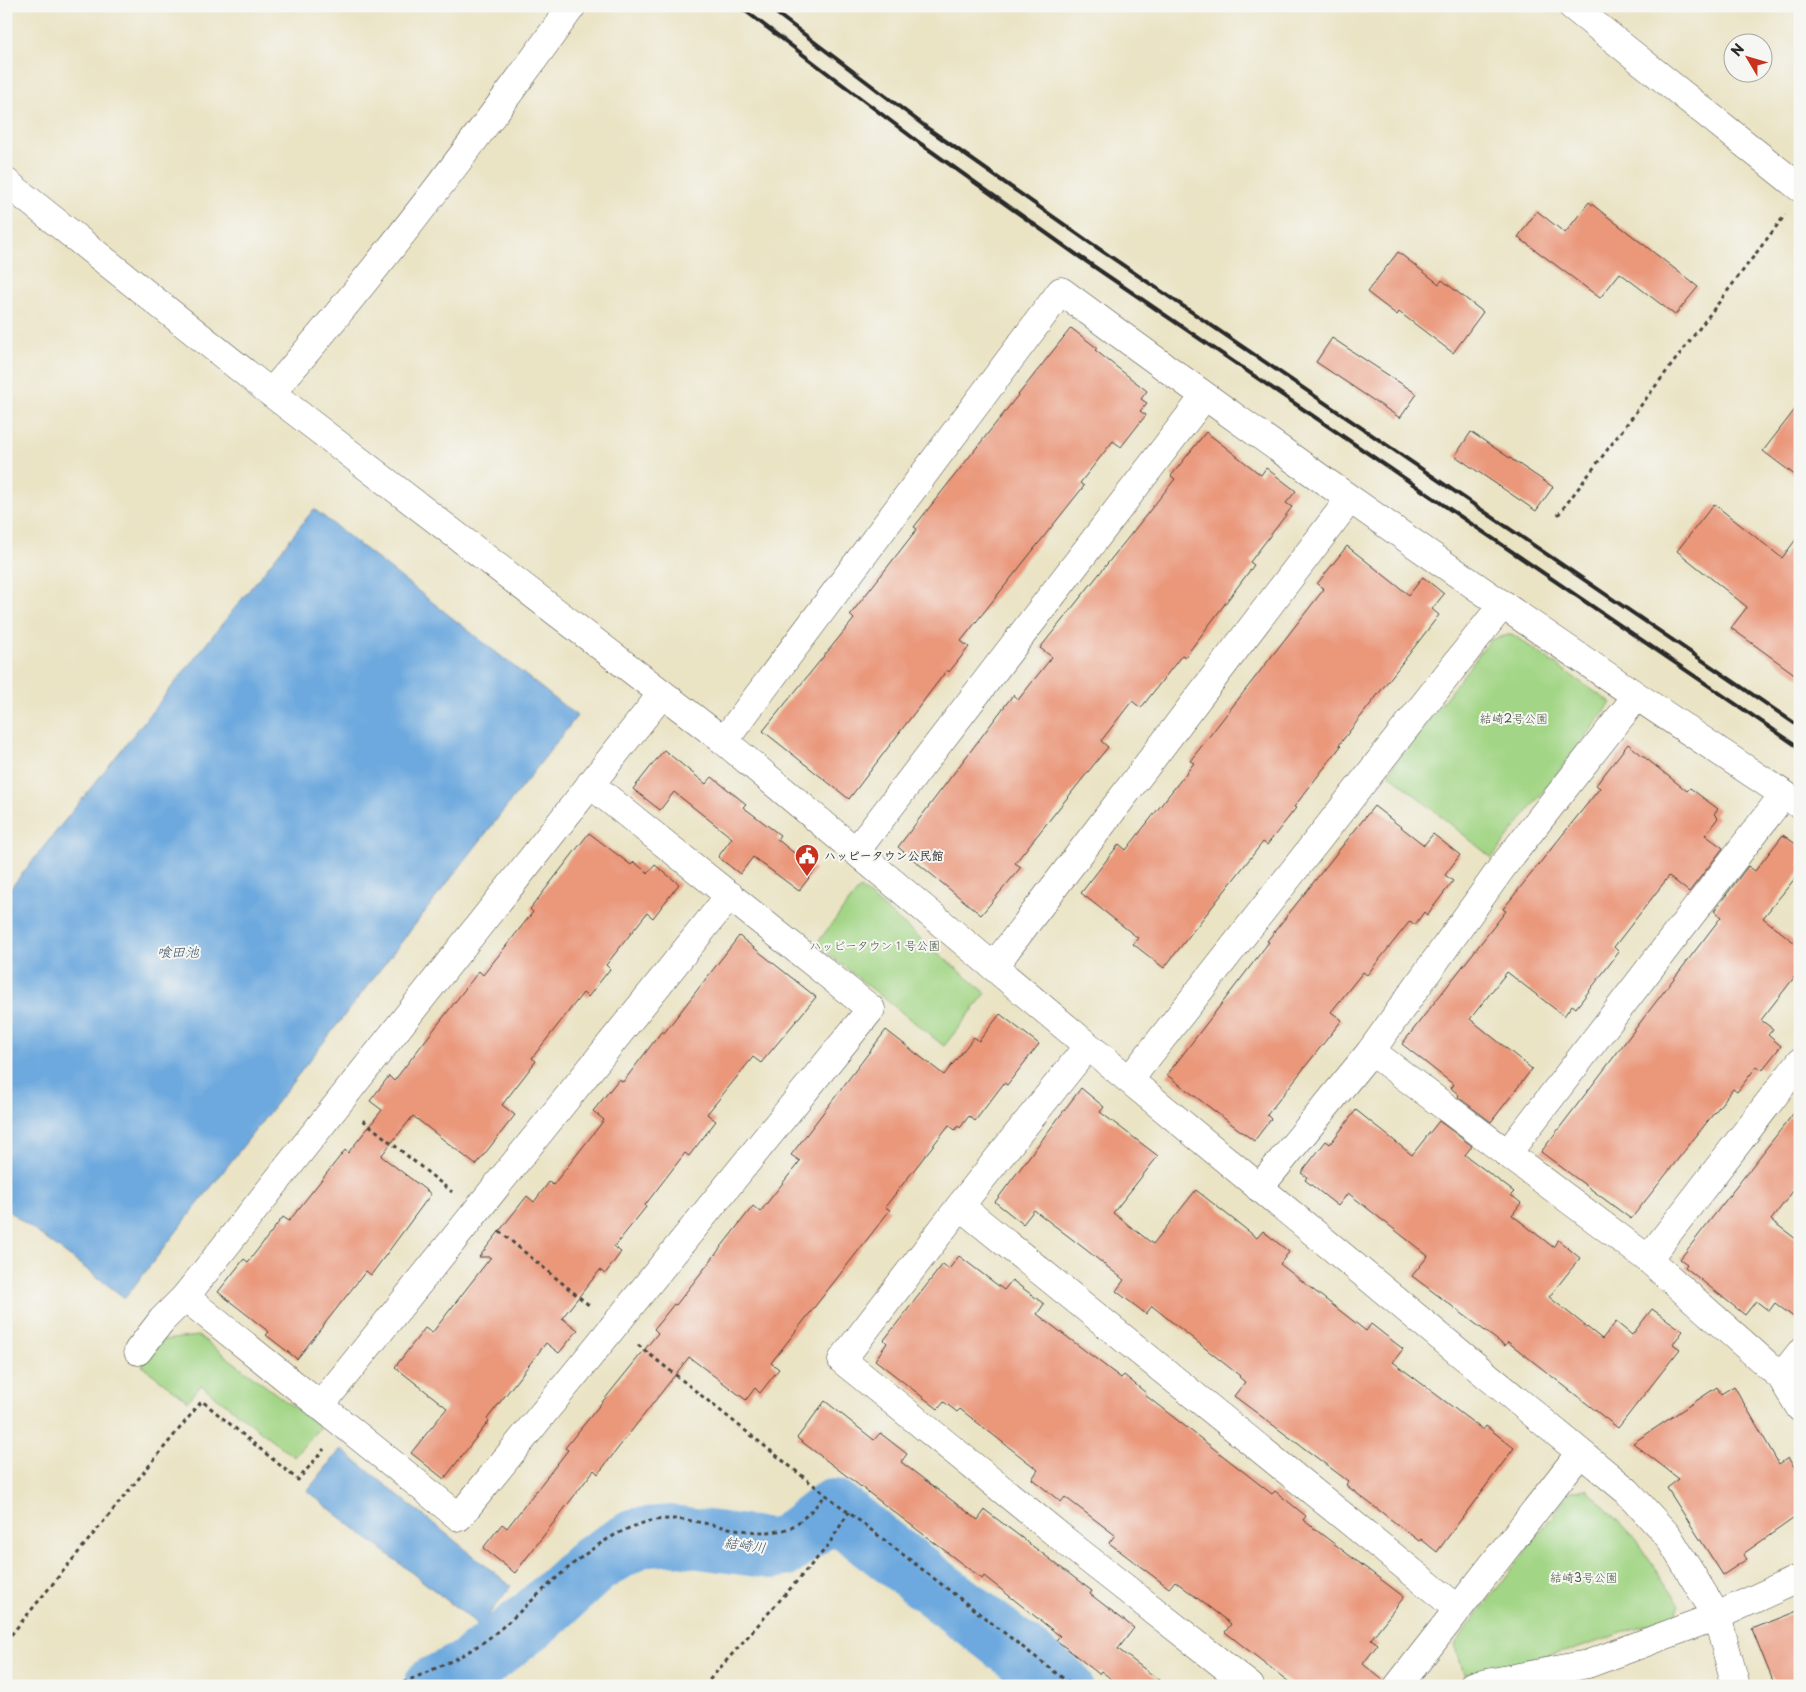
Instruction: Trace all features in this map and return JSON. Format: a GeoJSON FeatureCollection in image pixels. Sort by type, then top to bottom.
{"type":"FeatureCollection","features":[{"type":"Feature","properties":{"kind":"street"},"geometry":{"type":"LineString","coordinates":[[271,393],[403,232],[492,117],[572,6]]}},
{"type":"Feature","properties":{"kind":"street"},"geometry":{"type":"LineString","coordinates":[[1572,6],[1794,199]]}},
{"type":"Feature","properties":{"kind":"street"},"geometry":{"type":"LineString","coordinates":[[6,182],[271,393],[724,741],[1088,1046],[1627,1491],[1668,1536],[1718,1616],[1736,1686]]}},
{"type":"Feature","properties":{"kind":"street"},"geometry":{"type":"LineString","coordinates":[[724,741],[1060,291],[1204,397],[1349,500],[1636,697],[1792,800],[1507,1154]]}},
{"type":"Feature","properties":{"kind":"street"},"geometry":{"type":"LineString","coordinates":[[856,851],[1204,397]]}},
{"type":"Feature","properties":{"kind":"street"},"geometry":{"type":"LineString","coordinates":[[994,966],[1349,500]]}},
{"type":"Feature","properties":{"kind":"street"},"geometry":{"type":"LineString","coordinates":[[1130,1079],[1503,604]]}},
{"type":"Feature","properties":{"kind":"street"},"geometry":{"type":"LineString","coordinates":[[138,1351],[162,1320],[185,1297],[662,694]]}},
{"type":"Feature","properties":{"kind":"street"},"geometry":{"type":"LineString","coordinates":[[1259,1188],[1371,1050],[1503,866],[1636,697]]}},
{"type":"Feature","properties":{"kind":"street"},"geometry":{"type":"LineString","coordinates":[[185,1297],[459,1517],[871,1009],[590,784]]}},
{"type":"Feature","properties":{"kind":"street"},"geometry":{"type":"LineString","coordinates":[[320,1406],[730,895]]}},
{"type":"Feature","properties":{"kind":"street"},"geometry":{"type":"LineString","coordinates":[[1088,1046],[960,1206],[842,1360],[1073,1547],[1250,1686]]}},
{"type":"Feature","properties":{"kind":"street"},"geometry":{"type":"LineString","coordinates":[[1371,1050],[1648,1259],[1781,1377],[1800,1408]]}},
{"type":"Feature","properties":{"kind":"street"},"geometry":{"type":"LineString","coordinates":[[1648,1259],[1800,1062]]}},
{"type":"Feature","properties":{"kind":"street"},"geometry":{"type":"LineString","coordinates":[[960,1206],[1458,1609]]}},
{"type":"Feature","properties":{"kind":"street"},"geometry":{"type":"LineString","coordinates":[[1781,1377],[1800,1353]]}},
{"type":"Feature","properties":{"kind":"street"},"geometry":{"type":"LineString","coordinates":[[1398,1686],[1580,1453]]}},
{"type":"Feature","properties":{"kind":"street"},"geometry":{"type":"LineString","coordinates":[[1472,1686],[1588,1664],[1718,1616],[1800,1578]]}},
{"type":"Feature","properties":{"kind":"path"},"geometry":{"type":"LineString","coordinates":[[1558,515],[1794,199]]}},
{"type":"Feature","properties":{"kind":"path"},"geometry":{"type":"LineString","coordinates":[[340,1100],[615,1327],[826,1495],[1073,1686]]}},
{"type":"Feature","properties":{"kind":"path"},"geometry":{"type":"LineString","coordinates":[[6,1641],[202,1401],[298,1480],[344,1425]]}},
{"type":"Feature","properties":{"kind":"path"},"geometry":{"type":"LineString","coordinates":[[396,1686],[463,1656],[498,1631],[528,1603],[609,1536],[641,1524],[671,1519],[748,1531],[774,1532],[795,1525],[826,1495]]}},
{"type":"Feature","properties":{"kind":"path"},"geometry":{"type":"LineString","coordinates":[[704,1686],[827,1546],[849,1512]]}},
{"type":"Feature","properties":{"kind":"green space","name":"結崎2号公園"},"geometry":{"type":"Polygon","coordinates":[[[1512,634],[1611,703],[1492,858],[1388,773],[1490,640],[1512,634]]]}},
{"type":"Feature","properties":{"kind":"green space","name":"ハッピータウン１号公園"},"geometry":{"type":"Polygon","coordinates":[[[860,888],[986,993],[944,1046],[816,944],[860,888]]]}},
{"type":"Feature","properties":{"kind":"green space"},"geometry":{"type":"Polygon","coordinates":[[[199,1336],[320,1427],[294,1457],[201,1385],[188,1401],[142,1366],[163,1340],[199,1336]]]}},
{"type":"Feature","properties":{"kind":"green space","name":"結崎3号公園"},"geometry":{"type":"Polygon","coordinates":[[[1587,1489],[1635,1539],[1680,1605],[1676,1614],[1573,1650],[1464,1675],[1455,1644],[1571,1491],[1587,1489]]]}},
{"type":"Feature","properties":{"kind":"water","name":"喰田池"},"geometry":{"type":"Polygon","coordinates":[[[314,509],[577,716],[125,1298],[6,1209],[6,894],[314,509]]]}},
{"type":"Feature","properties":{"kind":"water"},"geometry":{"type":"Polygon","coordinates":[[[341,1449],[511,1586],[480,1626],[307,1491],[341,1449]]]}},
{"type":"Feature","properties":{"kind":"building"},"geometry":{"type":"Polygon","coordinates":[[[1589,202],[1698,287],[1675,315],[1620,273],[1600,298],[1518,237],[1537,211],[1565,233],[1589,202]]]}},
{"type":"Feature","properties":{"kind":"building"},"geometry":{"type":"Polygon","coordinates":[[[1398,252],[1439,284],[1442,280],[1483,312],[1453,353],[1399,312],[1397,315],[1367,292],[1398,252]]]}},
{"type":"Feature","properties":{"kind":"building"},"geometry":{"type":"Polygon","coordinates":[[[1071,328],[1097,348],[1095,350],[1147,391],[1141,399],[1147,403],[1140,411],[1146,415],[1121,447],[1113,441],[1080,483],[1084,486],[961,641],[969,647],[949,672],[947,670],[849,799],[763,731],[854,619],[850,615],[917,529],[914,527],[1071,328]]]}},
{"type":"Feature","properties":{"kind":"building"},"geometry":{"type":"Polygon","coordinates":[[[1332,338],[1417,394],[1400,418],[1316,362],[1332,338]]]}},
{"type":"Feature","properties":{"kind":"building"},"geometry":{"type":"Polygon","coordinates":[[[1800,403],[1800,479],[1763,451],[1800,403]]]}},
{"type":"Feature","properties":{"kind":"building"},"geometry":{"type":"Polygon","coordinates":[[[1206,432],[1261,475],[1266,468],[1296,491],[1286,503],[1292,507],[1250,562],[1254,565],[1185,657],[1182,655],[1141,708],[1132,701],[1101,741],[1108,747],[1015,863],[1021,867],[981,915],[898,847],[1013,695],[1018,700],[1052,657],[1040,648],[1175,479],[1171,476],[1206,432]]]}},
{"type":"Feature","properties":{"kind":"building"},"geometry":{"type":"Polygon","coordinates":[[[1471,432],[1553,487],[1536,511],[1455,456],[1471,432]]]}},
{"type":"Feature","properties":{"kind":"building"},"geometry":{"type":"Polygon","coordinates":[[[1714,504],[1782,558],[1800,534],[1800,678],[1731,628],[1747,607],[1677,551],[1714,504]]]}},
{"type":"Feature","properties":{"kind":"building"},"geometry":{"type":"Polygon","coordinates":[[[1347,546],[1409,595],[1423,577],[1444,594],[1432,609],[1439,615],[1339,745],[1341,746],[1294,807],[1296,808],[1267,845],[1263,842],[1164,968],[1133,944],[1138,938],[1081,893],[1119,844],[1126,850],[1194,763],[1190,761],[1324,589],[1317,584],[1347,546]]]}},
{"type":"Feature","properties":{"kind":"building"},"geometry":{"type":"Polygon","coordinates":[[[1628,744],[1687,791],[1690,788],[1718,809],[1714,814],[1718,818],[1705,835],[1723,848],[1689,892],[1669,876],[1614,947],[1619,952],[1576,1008],[1572,1005],[1564,1016],[1507,972],[1470,1019],[1532,1069],[1491,1122],[1458,1097],[1459,1095],[1451,1088],[1454,1085],[1402,1044],[1506,911],[1503,909],[1600,788],[1596,785],[1628,744]]]}},
{"type":"Feature","properties":{"kind":"building"},"geometry":{"type":"Polygon","coordinates":[[[664,750],[706,784],[712,777],[746,804],[743,807],[780,835],[777,839],[815,870],[799,891],[753,857],[740,874],[718,857],[732,838],[674,792],[660,810],[633,789],[664,750]]]}},
{"type":"Feature","properties":{"kind":"building"},"geometry":{"type":"Polygon","coordinates":[[[1374,806],[1424,845],[1433,834],[1460,855],[1445,875],[1453,881],[1427,915],[1424,912],[1415,925],[1410,921],[1367,975],[1363,972],[1331,1012],[1342,1020],[1267,1115],[1271,1119],[1254,1141],[1167,1075],[1269,942],[1267,941],[1374,806]]]}},
{"type":"Feature","properties":{"kind":"building"},"geometry":{"type":"Polygon","coordinates":[[[589,833],[631,865],[634,862],[648,873],[655,865],[679,884],[653,918],[647,913],[606,965],[610,969],[588,997],[583,993],[532,1058],[536,1061],[502,1105],[515,1115],[476,1165],[413,1116],[381,1156],[431,1194],[371,1275],[366,1271],[297,1359],[266,1335],[269,1332],[218,1292],[244,1259],[248,1262],[283,1217],[289,1221],[345,1150],[348,1153],[382,1110],[370,1101],[389,1076],[394,1081],[479,971],[483,975],[533,912],[530,909],[589,833]]]}},
{"type":"Feature","properties":{"kind":"building"},"geometry":{"type":"Polygon","coordinates":[[[1783,835],[1800,847],[1800,872],[1763,918],[1800,947],[1800,970],[1761,1020],[1773,1029],[1768,1035],[1781,1046],[1762,1070],[1757,1066],[1737,1092],[1733,1089],[1631,1219],[1541,1152],[1721,917],[1714,911],[1748,866],[1755,871],[1783,835]]]}},
{"type":"Feature","properties":{"kind":"building"},"geometry":{"type":"Polygon","coordinates":[[[739,936],[816,997],[761,1063],[753,1057],[707,1114],[716,1121],[689,1156],[685,1153],[614,1247],[621,1252],[605,1274],[600,1270],[562,1318],[578,1330],[559,1353],[546,1343],[487,1419],[489,1421],[444,1479],[411,1453],[447,1408],[395,1367],[425,1328],[432,1333],[491,1257],[479,1257],[527,1196],[534,1202],[549,1182],[553,1185],[604,1120],[593,1111],[619,1079],[623,1082],[662,1031],[664,1033],[739,936]]]}},
{"type":"Feature","properties":{"kind":"building"},"geometry":{"type":"Polygon","coordinates":[[[1000,1014],[1039,1044],[1007,1085],[1004,1083],[975,1121],[969,1116],[960,1128],[958,1126],[955,1130],[949,1125],[885,1207],[890,1210],[771,1363],[779,1369],[760,1393],[755,1388],[746,1400],[689,1357],[598,1474],[594,1470],[515,1573],[483,1548],[502,1524],[507,1528],[568,1450],[565,1448],[658,1333],[654,1329],[674,1304],[676,1305],[753,1206],[760,1212],[800,1161],[791,1155],[886,1030],[944,1075],[974,1037],[979,1041],[1000,1014]]]}},
{"type":"Feature","properties":{"kind":"building"},"geometry":{"type":"Polygon","coordinates":[[[1081,1088],[1104,1107],[1100,1112],[1158,1156],[1113,1213],[1153,1244],[1196,1190],[1257,1238],[1263,1231],[1289,1252],[1280,1264],[1366,1331],[1371,1324],[1403,1349],[1393,1362],[1483,1430],[1486,1426],[1514,1448],[1437,1552],[1421,1539],[1419,1541],[1346,1485],[1348,1481],[1234,1396],[1245,1382],[1240,1376],[1152,1306],[1146,1314],[1116,1291],[1124,1280],[1085,1249],[1034,1210],[1023,1224],[995,1202],[1081,1088]]]}},
{"type":"Feature","properties":{"kind":"building"},"geometry":{"type":"Polygon","coordinates":[[[1800,1105],[1800,1182],[1771,1220],[1800,1242],[1800,1322],[1775,1303],[1769,1311],[1756,1301],[1745,1315],[1685,1267],[1687,1264],[1680,1259],[1800,1105]]]}},
{"type":"Feature","properties":{"kind":"building"},"geometry":{"type":"Polygon","coordinates":[[[1356,1110],[1412,1155],[1439,1121],[1472,1146],[1465,1155],[1514,1192],[1511,1195],[1521,1203],[1512,1215],[1553,1247],[1558,1240],[1580,1258],[1549,1297],[1602,1339],[1616,1322],[1632,1335],[1652,1309],[1683,1331],[1673,1344],[1680,1349],[1618,1428],[1508,1342],[1505,1346],[1412,1276],[1428,1256],[1348,1193],[1338,1206],[1305,1180],[1307,1177],[1301,1173],[1326,1141],[1330,1144],[1356,1110]]]}},
{"type":"Feature","properties":{"kind":"building"},"geometry":{"type":"Polygon","coordinates":[[[959,1256],[1004,1290],[1012,1280],[1044,1304],[1037,1314],[1121,1378],[1124,1375],[1146,1393],[1145,1395],[1272,1494],[1275,1491],[1306,1516],[1303,1520],[1404,1597],[1371,1639],[1378,1644],[1363,1664],[1384,1681],[1383,1686],[1294,1686],[1225,1632],[1231,1624],[1175,1581],[1169,1588],[1109,1543],[1115,1535],[1065,1497],[1061,1502],[1032,1479],[1038,1470],[960,1409],[957,1412],[944,1402],[938,1409],[875,1360],[887,1343],[884,1340],[943,1264],[949,1269],[959,1256]]]}},
{"type":"Feature","properties":{"kind":"building"},"geometry":{"type":"Polygon","coordinates":[[[1734,1386],[1779,1464],[1788,1458],[1800,1475],[1800,1514],[1743,1554],[1747,1559],[1723,1575],[1667,1488],[1679,1479],[1633,1443],[1717,1387],[1721,1394],[1734,1386]]]}},
{"type":"Feature","properties":{"kind":"building"},"geometry":{"type":"Polygon","coordinates":[[[825,1401],[874,1440],[880,1433],[907,1454],[901,1462],[978,1520],[985,1510],[1092,1591],[1090,1594],[1134,1628],[1118,1649],[1167,1686],[1120,1686],[1101,1671],[1099,1674],[1056,1640],[1060,1636],[984,1576],[982,1579],[797,1438],[825,1401]]]}},
{"type":"Feature","properties":{"kind":"building"},"geometry":{"type":"Polygon","coordinates":[[[1800,1610],[1800,1686],[1775,1686],[1752,1629],[1800,1610]]]}},
{"type":"Feature","properties":{"kind":"waterway","name":"結崎川"},"geometry":{"type":"LineString","coordinates":[[434,1686],[467,1670],[536,1617],[594,1564],[637,1538],[672,1535],[772,1549],[784,1547],[833,1509],[1063,1686]]}},
{"type":"Feature","properties":{"kind":"railway"},"geometry":{"type":"LineString","coordinates":[[739,6],[921,144],[1077,255],[1800,748]]}},
{"type":"Feature","properties":{"kind":"railway"},"geometry":{"type":"LineString","coordinates":[[767,6],[930,130],[1089,242],[1800,727]]}},
{"type":"Feature","properties":{"kind":"place","name":"ハッピータウン公民館"},"geometry":{"type":"Point","coordinates":[807,877]}}]}
